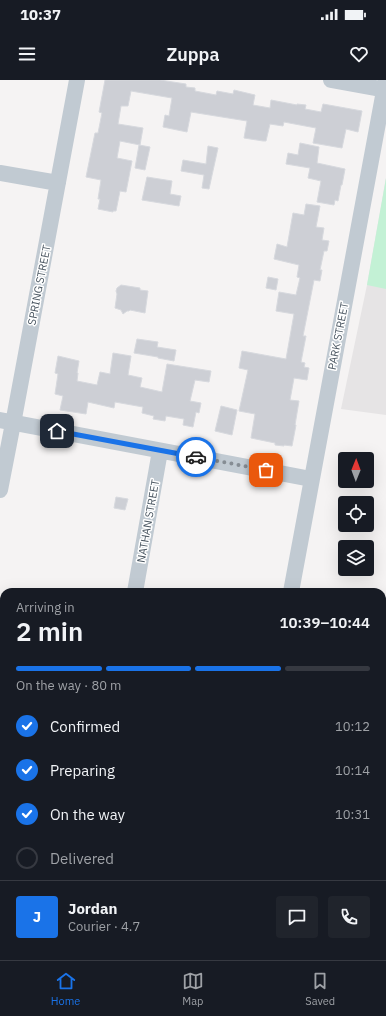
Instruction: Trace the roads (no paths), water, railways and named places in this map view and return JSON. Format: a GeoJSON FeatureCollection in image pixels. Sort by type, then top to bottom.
{"type":"FeatureCollection","features":[{"type":"Feature","properties":{"kind":"street","name":"SPRING STREET"},"geometry":{"type":"LineString","coordinates":[[0,490],[7,421],[58,183],[77,80]]}},
{"type":"Feature","properties":{"kind":"street"},"geometry":{"type":"LineString","coordinates":[[331,80],[385,87]]}},
{"type":"Feature","properties":{"kind":"street","name":"PARK STREET"},"geometry":{"type":"LineString","coordinates":[[291,588],[385,87]]}},
{"type":"Feature","properties":{"kind":"street"},"geometry":{"type":"LineString","coordinates":[[0,173],[58,183]]}},
{"type":"Feature","properties":{"kind":"street"},"geometry":{"type":"LineString","coordinates":[[7,421],[311,479]]}},
{"type":"Feature","properties":{"kind":"street","name":"NATHAN STREET"},"geometry":{"type":"LineString","coordinates":[[136,588],[160,450]]}}]}
